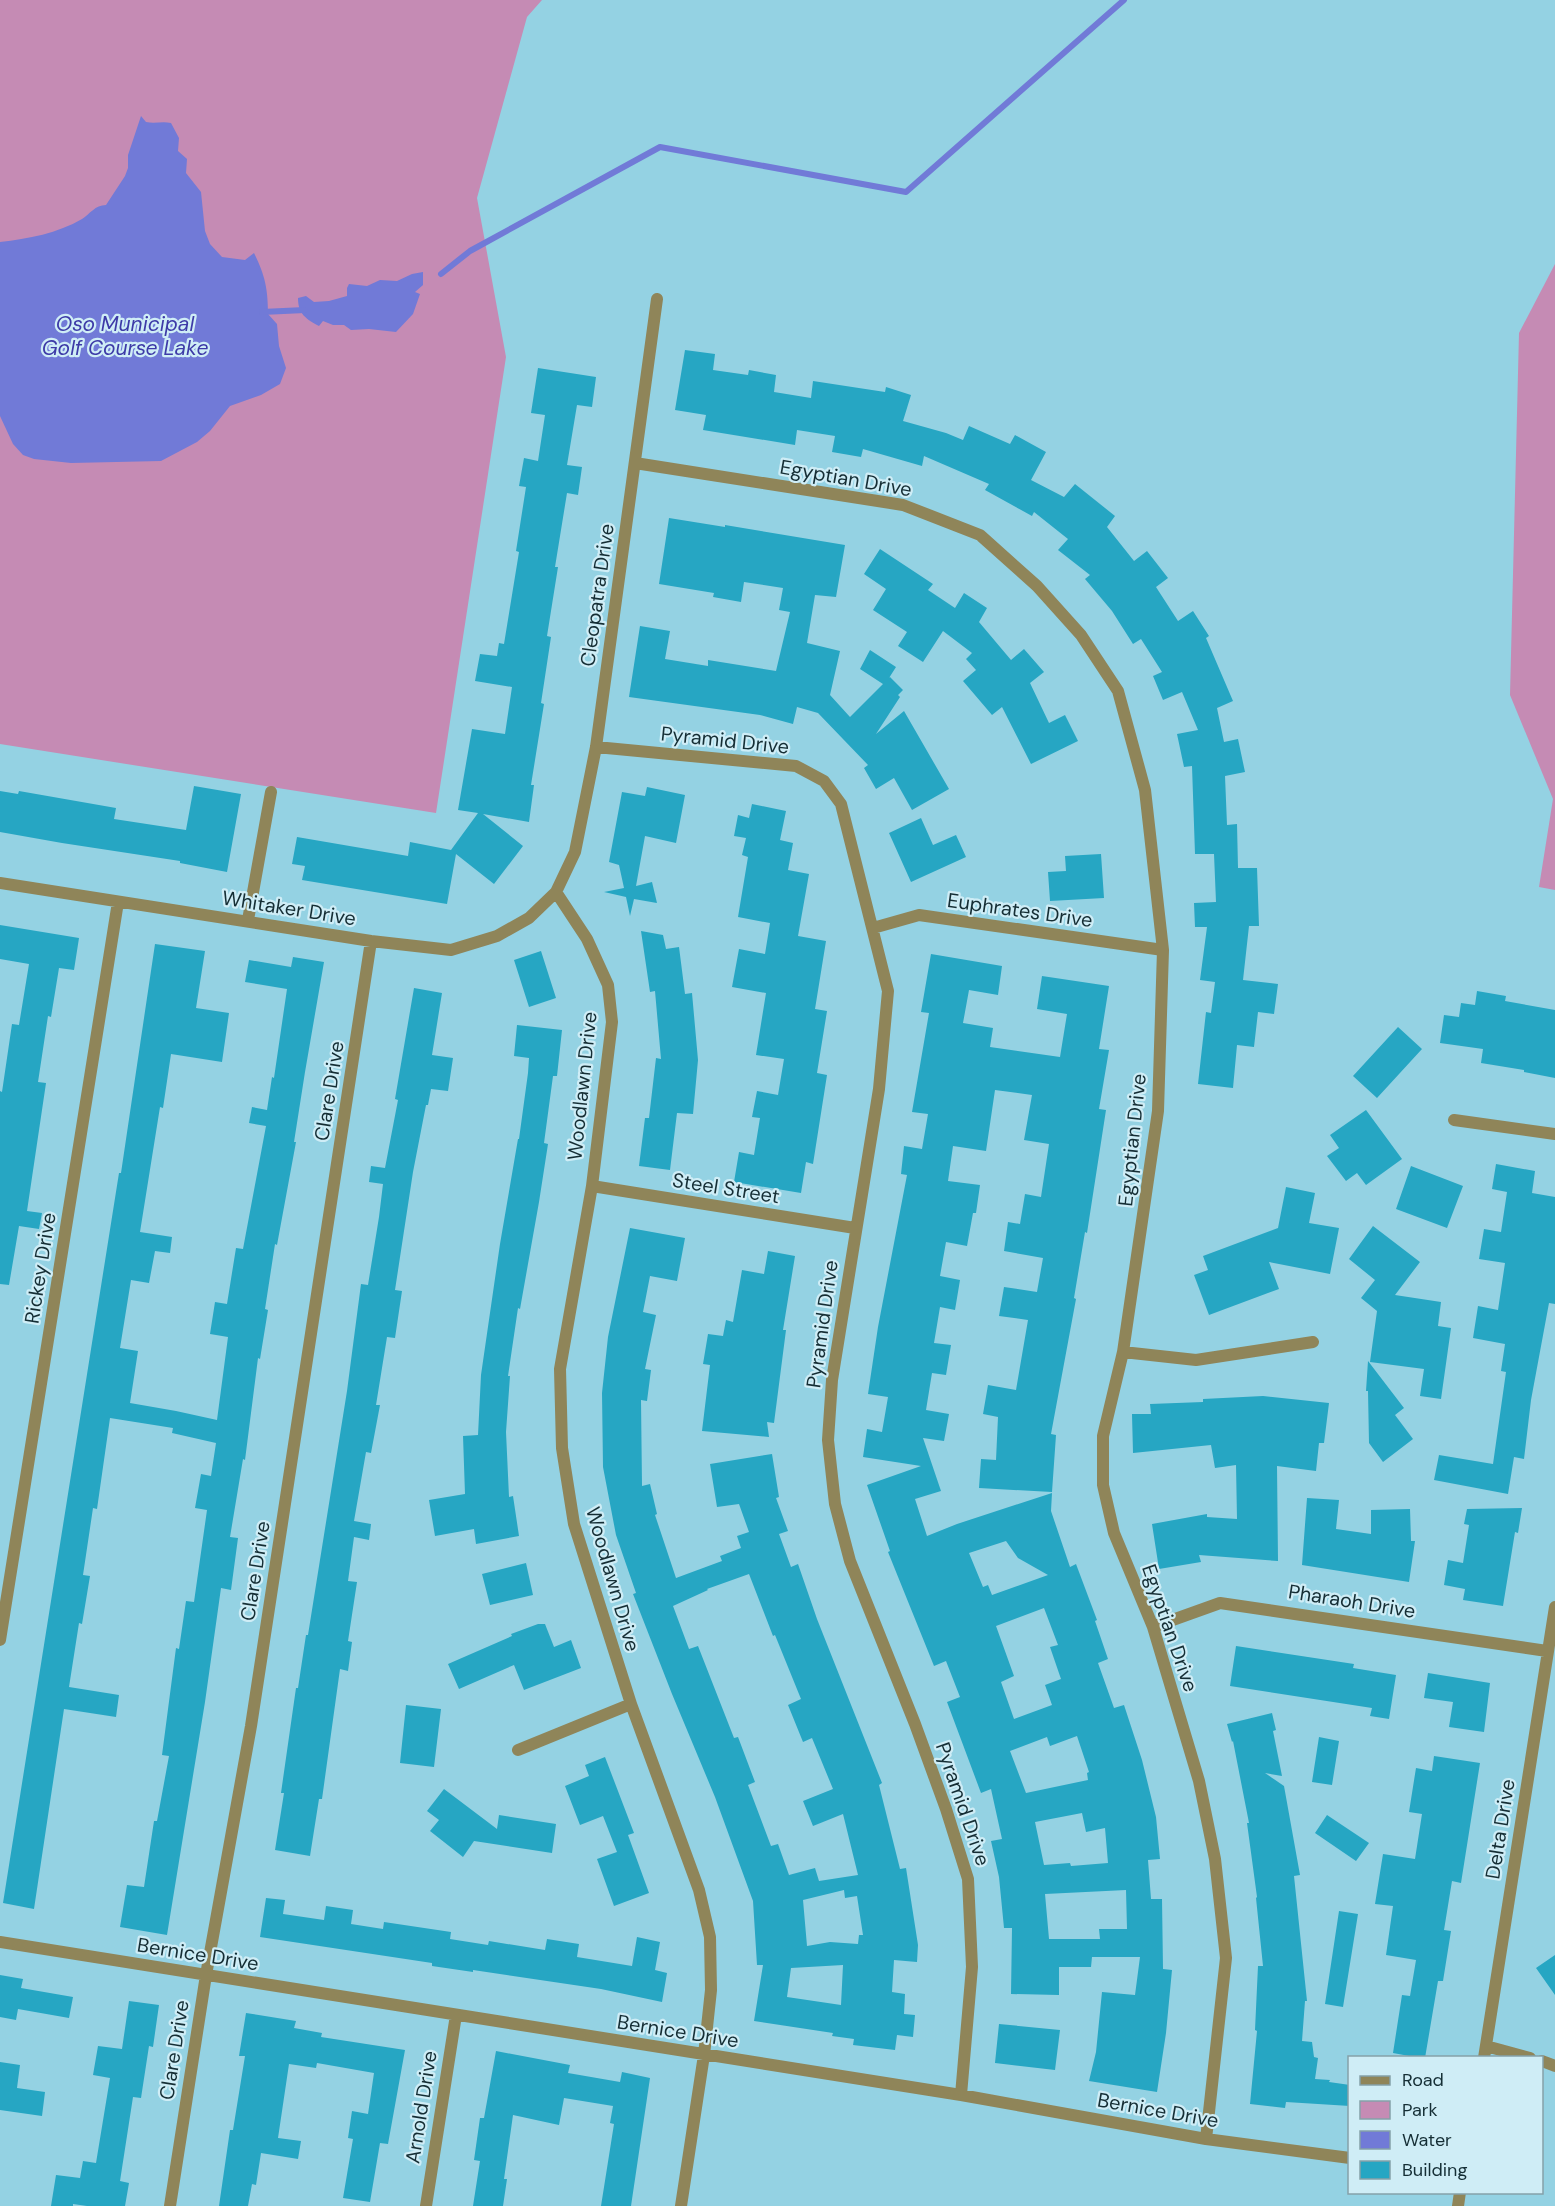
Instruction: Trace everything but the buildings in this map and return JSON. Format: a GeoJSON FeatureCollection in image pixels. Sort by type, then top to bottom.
{"type":"FeatureCollection","features":[{"type":"Feature","properties":{"kind":"street","name":"Cleopatra Drive"},"geometry":{"type":"LineString","coordinates":[[556,892],[575,852],[596,747],[657,299]]}},
{"type":"Feature","properties":{"kind":"street","name":"Egyptian Drive"},"geometry":{"type":"LineString","coordinates":[[635,463],[903,505],[980,535],[1037,586],[1081,634],[1118,691],[1146,790],[1163,950],[1158,1111],[1123,1352],[1103,1436],[1103,1485],[1114,1533],[1153,1627],[1199,1781],[1215,1859],[1226,1958],[1206,2139]]}},
{"type":"Feature","properties":{"kind":"street","name":"Pyramid Drive"},"geometry":{"type":"LineString","coordinates":[[596,747],[796,766],[824,781],[841,804],[888,991],[879,1089],[855,1228],[830,1400],[828,1440],[835,1504],[850,1561],[915,1724],[946,1809],[968,1879],[972,1967],[961,2095]]}},
{"type":"Feature","properties":{"kind":"street"},"geometry":{"type":"LineString","coordinates":[[248,920],[271,792]]}},
{"type":"Feature","properties":{"kind":"street","name":"Whitaker Drive"},"geometry":{"type":"LineString","coordinates":[[0,883],[371,941],[451,950],[497,936],[529,918],[556,892]]}},
{"type":"Feature","properties":{"kind":"street","name":"Woodlawn Drive"},"geometry":{"type":"LineString","coordinates":[[556,892],[587,939],[608,985],[612,1022],[591,1186],[560,1369],[562,1448],[574,1524],[631,1704],[699,1890],[710,1937],[711,1990],[704,2055],[681,2206]]}},
{"type":"Feature","properties":{"kind":"street","name":"Rickey Drive"},"geometry":{"type":"LineString","coordinates":[[0,1640],[118,902]]}},
{"type":"Feature","properties":{"kind":"street","name":"Euphrates Drive"},"geometry":{"type":"LineString","coordinates":[[873,928],[919,915],[1163,950]]}},
{"type":"Feature","properties":{"kind":"street","name":"Clare Drive"},"geometry":{"type":"LineString","coordinates":[[170,2206],[206,1975],[251,1726],[371,941]]}},
{"type":"Feature","properties":{"kind":"street"},"geometry":{"type":"LineString","coordinates":[[1454,1120],[1555,1134]]}},
{"type":"Feature","properties":{"kind":"street","name":"Steel Street"},"geometry":{"type":"LineString","coordinates":[[591,1186],[855,1228]]}},
{"type":"Feature","properties":{"kind":"street"},"geometry":{"type":"LineString","coordinates":[[1123,1352],[1196,1360],[1313,1342]]}},
{"type":"Feature","properties":{"kind":"street","name":"Pharaoh Drive"},"geometry":{"type":"LineString","coordinates":[[1153,1627],[1220,1603],[1547,1651]]}},
{"type":"Feature","properties":{"kind":"street","name":"Delta Drive"},"geometry":{"type":"LineString","coordinates":[[1485,2052],[1555,1607]]}},
{"type":"Feature","properties":{"kind":"street"},"geometry":{"type":"LineString","coordinates":[[518,1750],[631,1704]]}},
{"type":"Feature","properties":{"kind":"street","name":"Bernice Drive"},"geometry":{"type":"LineString","coordinates":[[0,1942],[961,2095],[1206,2139],[1348,2158]]}},
{"type":"Feature","properties":{"kind":"street","name":"Arnold Drive"},"geometry":{"type":"LineString","coordinates":[[426,2206],[456,2015]]}},
{"type":"Feature","properties":{"kind":"street"},"geometry":{"type":"LineString","coordinates":[[1485,2052],[1515,2056]]}},
{"type":"Feature","properties":{"kind":"green space"},"geometry":{"type":"Polygon","coordinates":[[[0,0],[542,0],[527,17],[477,198],[506,357],[436,813],[0,744],[0,0]]]}},
{"type":"Feature","properties":{"kind":"green space"},"geometry":{"type":"Polygon","coordinates":[[[1555,264],[1555,890],[1539,887],[1553,799],[1510,695],[1519,333],[1555,264]]]}},
{"type":"Feature","properties":{"kind":"water","name":"Oso Municipal Golf Course Lake"},"geometry":{"type":"Polygon","coordinates":[[[141,116],[146,122],[171,123],[179,138],[178,151],[187,159],[186,173],[201,192],[205,231],[210,244],[222,257],[245,260],[254,253],[265,282],[268,314],[277,324],[279,346],[286,368],[280,384],[261,395],[230,406],[210,431],[197,442],[161,461],[71,463],[34,459],[23,455],[13,444],[0,416],[0,242],[53,232],[73,224],[96,208],[106,205],[125,176],[128,168],[128,155],[141,116]]]}},
{"type":"Feature","properties":{"kind":"water"},"geometry":{"type":"Polygon","coordinates":[[[423,272],[423,285],[415,292],[420,294],[413,314],[396,332],[351,330],[344,325],[333,325],[323,321],[319,326],[307,318],[299,308],[298,298],[306,296],[314,302],[329,301],[347,296],[349,284],[367,286],[380,280],[397,281],[423,272]]]}},
{"type":"Feature","properties":{"kind":"waterway"},"geometry":{"type":"LineString","coordinates":[[441,274],[470,251],[660,147],[906,192],[1124,0]]}},
{"type":"Feature","properties":{"kind":"waterway"},"geometry":{"type":"LineString","coordinates":[[262,312],[305,310]]}}]}
